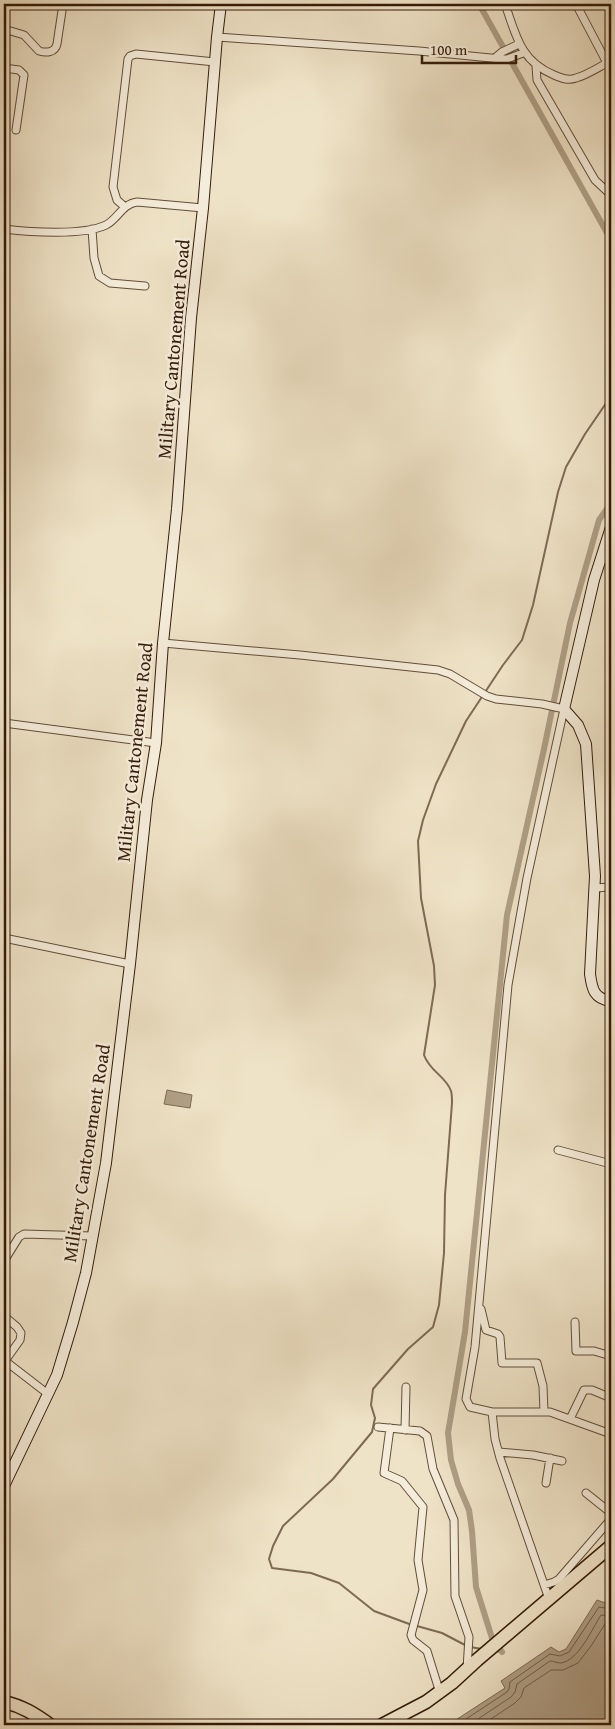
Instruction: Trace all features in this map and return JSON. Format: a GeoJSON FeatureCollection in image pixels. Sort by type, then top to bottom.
{"type":"FeatureCollection","features":[{"type":"Feature","properties":{"kind":"highway"},"geometry":{"type":"LineString","coordinates":[[539,1612],[549,1600],[611,1546]]}},
{"type":"Feature","properties":{"kind":"highway"},"geometry":{"type":"LineString","coordinates":[[396,1725],[437,1703],[480,1662],[611,1554]]}},
{"type":"Feature","properties":{"kind":"highway"},"geometry":{"type":"LineString","coordinates":[[382,1725],[440,1693],[467,1669],[480,1662]]}},
{"type":"Feature","properties":{"kind":"highway"},"geometry":{"type":"LineString","coordinates":[[4,1702],[18,1705],[50,1725]]}},
{"type":"Feature","properties":{"kind":"highway"},"geometry":{"type":"LineString","coordinates":[[4,1710],[24,1715],[40,1725]]}},
{"type":"Feature","properties":{"kind":"street"},"geometry":{"type":"LineString","coordinates":[[4,29],[24,35],[39,51],[52,51],[56,48],[57,44],[63,4]]}},
{"type":"Feature","properties":{"kind":"street","name":"Military Cantonement Road"},"geometry":{"type":"LineString","coordinates":[[4,1486],[57,1375],[86,1273],[106,1163],[130,964],[147,800],[156,743],[163,643],[177,508],[191,318],[221,4]]}},
{"type":"Feature","properties":{"kind":"street"},"geometry":{"type":"LineString","coordinates":[[505,4],[523,53],[536,66],[555,76],[566,79],[582,76],[609,62],[576,4]]}},
{"type":"Feature","properties":{"kind":"street"},"geometry":{"type":"LineString","coordinates":[[217,37],[507,60],[523,53]]}},
{"type":"Feature","properties":{"kind":"street"},"geometry":{"type":"LineString","coordinates":[[495,58],[502,52],[519,44]]}},
{"type":"Feature","properties":{"kind":"street"},"geometry":{"type":"LineString","coordinates":[[125,207],[117,200],[113,187],[128,59],[136,54],[215,62]]}},
{"type":"Feature","properties":{"kind":"street"},"geometry":{"type":"LineString","coordinates":[[536,66],[538,80],[595,180],[611,195]]}},
{"type":"Feature","properties":{"kind":"street"},"geometry":{"type":"LineString","coordinates":[[4,68],[20,70],[24,76],[16,130]]}},
{"type":"Feature","properties":{"kind":"street"},"geometry":{"type":"LineString","coordinates":[[4,229],[66,231],[92,229],[106,225],[125,207],[137,202],[203,208]]}},
{"type":"Feature","properties":{"kind":"street"},"geometry":{"type":"LineString","coordinates":[[92,229],[94,258],[99,276],[110,283],[145,286]]}},
{"type":"Feature","properties":{"kind":"street"},"geometry":{"type":"LineString","coordinates":[[611,526],[594,580],[561,708],[508,985],[476,1347],[466,1399],[470,1407],[492,1412],[550,1412],[611,1434]]}},
{"type":"Feature","properties":{"kind":"street"},"geometry":{"type":"LineString","coordinates":[[163,643],[438,670],[450,674],[488,696],[561,708],[578,725],[586,744],[594,888],[590,974],[592,988],[600,999],[611,1002]]}},
{"type":"Feature","properties":{"kind":"street"},"geometry":{"type":"LineString","coordinates":[[4,723],[156,743]]}},
{"type":"Feature","properties":{"kind":"street"},"geometry":{"type":"LineString","coordinates":[[594,888],[611,887]]}},
{"type":"Feature","properties":{"kind":"street"},"geometry":{"type":"LineString","coordinates":[[4,938],[130,964]]}},
{"type":"Feature","properties":{"kind":"street"},"geometry":{"type":"LineString","coordinates":[[558,1150],[611,1164]]}},
{"type":"Feature","properties":{"kind":"street"},"geometry":{"type":"LineString","coordinates":[[4,1261],[19,1237],[24,1234],[92,1236]]}},
{"type":"Feature","properties":{"kind":"street"},"geometry":{"type":"LineString","coordinates":[[479,1303],[486,1330],[498,1334],[500,1337],[502,1363],[536,1362],[538,1365],[543,1386],[544,1412]]}},
{"type":"Feature","properties":{"kind":"street"},"geometry":{"type":"LineString","coordinates":[[4,1316],[18,1327],[21,1333],[20,1340],[4,1360],[48,1394]]}},
{"type":"Feature","properties":{"kind":"street"},"geometry":{"type":"LineString","coordinates":[[575,1322],[576,1351],[594,1350],[611,1356]]}},
{"type":"Feature","properties":{"kind":"street"},"geometry":{"type":"LineString","coordinates":[[405,1430],[406,1387]]}},
{"type":"Feature","properties":{"kind":"street"},"geometry":{"type":"LineString","coordinates":[[570,1419],[584,1390],[592,1390],[611,1398]]}},
{"type":"Feature","properties":{"kind":"street"},"geometry":{"type":"LineString","coordinates":[[492,1412],[498,1452],[549,1600]]}},
{"type":"Feature","properties":{"kind":"street"},"geometry":{"type":"LineString","coordinates":[[378,1427],[420,1431],[427,1436],[434,1468],[455,1525],[454,1596],[469,1637],[467,1669]]}},
{"type":"Feature","properties":{"kind":"street"},"geometry":{"type":"LineString","coordinates":[[390,1428],[384,1473],[402,1481],[423,1506],[418,1560],[423,1590],[412,1630],[413,1640],[425,1648],[429,1655],[440,1693]]}},
{"type":"Feature","properties":{"kind":"street"},"geometry":{"type":"LineString","coordinates":[[498,1452],[562,1461]]}},
{"type":"Feature","properties":{"kind":"street"},"geometry":{"type":"LineString","coordinates":[[546,1483],[550,1458]]}},
{"type":"Feature","properties":{"kind":"street"},"geometry":{"type":"LineString","coordinates":[[586,1493],[611,1513]]}},
{"type":"Feature","properties":{"kind":"street"},"geometry":{"type":"LineString","coordinates":[[544,1585],[554,1582],[562,1576],[611,1519]]}},
{"type":"Feature","properties":{"kind":"water"},"geometry":{"type":"Polygon","coordinates":[[[167,1090],[192,1095],[190,1108],[164,1104],[167,1090]]]}},
{"type":"Feature","properties":{"kind":"water"},"geometry":{"type":"Polygon","coordinates":[[[597,1600],[611,1605],[611,1725],[448,1725],[505,1688],[501,1681],[551,1647],[559,1652],[566,1649],[597,1600]]]}},
{"type":"Feature","properties":{"kind":"waterway"},"geometry":{"type":"LineString","coordinates":[[479,4],[611,240]]}},
{"type":"Feature","properties":{"kind":"waterway"},"geometry":{"type":"LineString","coordinates":[[412,1625],[374,1611],[339,1583],[311,1573],[272,1568],[269,1559],[283,1526],[333,1479],[372,1432],[375,1418],[371,1405],[373,1389],[408,1349],[433,1327],[439,1305],[444,1253],[445,1195],[452,1098],[446,1081],[430,1066],[424,1055],[435,985],[434,966],[421,898],[418,841],[423,820],[436,784],[466,721],[522,640],[533,605],[558,492],[566,467],[585,434],[611,396]]}},
{"type":"Feature","properties":{"kind":"waterway"},"geometry":{"type":"LineString","coordinates":[[502,1652],[492,1638],[476,1587],[469,1510],[458,1484],[451,1460],[448,1433],[465,1332],[507,915],[570,623],[599,520],[611,503]]}},
{"type":"Feature","properties":{"kind":"waterway"},"geometry":{"type":"LineString","coordinates":[[417,1626],[442,1633],[465,1645]]}},
{"type":"Feature","properties":{"kind":"waterway"},"geometry":{"type":"LineString","coordinates":[[470,1647],[482,1649]]}},
{"type":"Feature","properties":{"kind":"waterway"},"geometry":{"type":"LineString","coordinates":[[495,1651],[502,1652]]}}]}
